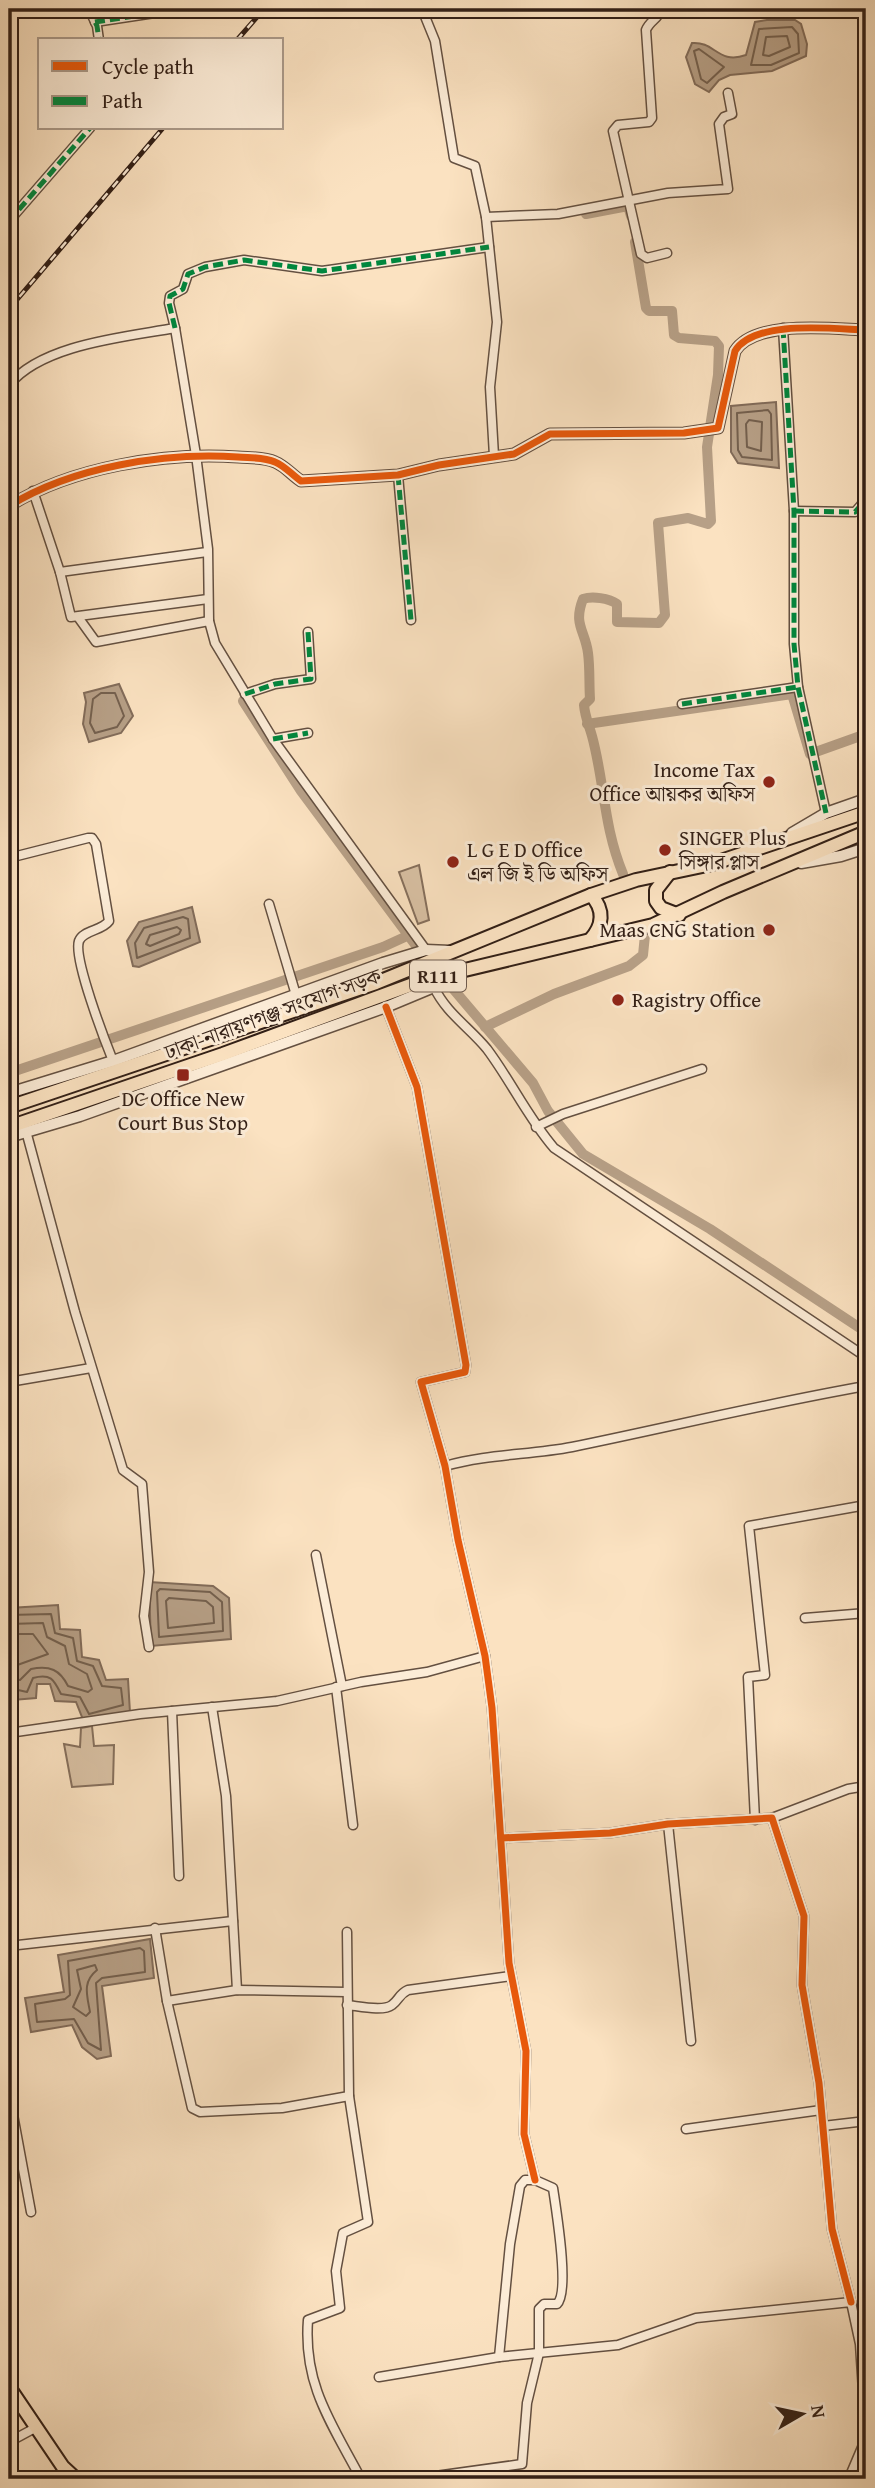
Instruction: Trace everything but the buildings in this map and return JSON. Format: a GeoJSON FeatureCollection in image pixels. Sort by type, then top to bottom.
{"type":"FeatureCollection","features":[{"type":"Feature","properties":{"kind":"main road","name":"ঢাকা-নারায়ণগঞ্জ সংযোগ সড়ক"},"geometry":{"type":"LineString","coordinates":[[9,1107],[460,951],[591,895],[670,872],[712,864],[866,812]]}},
{"type":"Feature","properties":{"kind":"main road","name":"ঢাকা-নারায়ণগঞ্জ সংযোগ সড়ক"},"geometry":{"type":"LineString","coordinates":[[9,1126],[463,968],[617,936],[679,915],[783,866],[866,832]]}},
{"type":"Feature","properties":{"kind":"main road"},"geometry":{"type":"LineString","coordinates":[[670,872],[656,890],[656,901],[660,908],[679,915]]}},
{"type":"Feature","properties":{"kind":"main road"},"geometry":{"type":"LineString","coordinates":[[590,940],[601,918],[598,905],[591,895]]}},
{"type":"Feature","properties":{"kind":"main road"},"geometry":{"type":"LineString","coordinates":[[9,2387],[63,2467],[76,2479]]}},
{"type":"Feature","properties":{"kind":"street"},"geometry":{"type":"LineString","coordinates":[[89,9],[99,38]]}},
{"type":"Feature","properties":{"kind":"street"},"geometry":{"type":"LineString","coordinates":[[95,22],[181,9]]}},
{"type":"Feature","properties":{"kind":"street"},"geometry":{"type":"LineString","coordinates":[[422,9],[435,41],[454,158],[475,166],[486,217],[497,322],[490,387],[494,456]]}},
{"type":"Feature","properties":{"kind":"street"},"geometry":{"type":"LineString","coordinates":[[661,9],[658,18],[648,24],[646,30],[652,118],[649,122],[618,125],[613,131],[643,258],[667,253]]}},
{"type":"Feature","properties":{"kind":"street"},"geometry":{"type":"LineString","coordinates":[[486,217],[558,214],[668,193],[728,189],[719,124],[723,117],[732,114],[728,93]]}},
{"type":"Feature","properties":{"kind":"street"},"geometry":{"type":"LineString","coordinates":[[9,221],[88,130]]}},
{"type":"Feature","properties":{"kind":"street"},"geometry":{"type":"LineString","coordinates":[[426,950],[273,739],[215,643],[209,621],[208,552],[196,455],[169,303],[170,296],[183,289],[188,274],[205,267],[244,260],[323,271],[489,247]]}},
{"type":"Feature","properties":{"kind":"street"},"geometry":{"type":"LineString","coordinates":[[9,385],[18,373],[50,357],[87,345],[175,328]]}},
{"type":"Feature","properties":{"kind":"street"},"geometry":{"type":"LineString","coordinates":[[783,328],[794,511],[792,598],[798,687],[826,813]]}},
{"type":"Feature","properties":{"kind":"street"},"geometry":{"type":"LineString","coordinates":[[9,506],[33,491],[119,465],[196,455],[266,459],[282,465],[298,479],[306,481],[398,475],[520,452],[550,434],[701,431],[718,428],[739,345],[783,328],[866,330]]}},
{"type":"Feature","properties":{"kind":"street"},"geometry":{"type":"LineString","coordinates":[[398,475],[411,620]]}},
{"type":"Feature","properties":{"kind":"street"},"geometry":{"type":"LineString","coordinates":[[794,511],[855,512],[862,504],[866,482]]}},
{"type":"Feature","properties":{"kind":"street"},"geometry":{"type":"LineString","coordinates":[[33,491],[60,572],[68,613],[78,617],[208,599]]}},
{"type":"Feature","properties":{"kind":"street"},"geometry":{"type":"LineString","coordinates":[[60,572],[208,552]]}},
{"type":"Feature","properties":{"kind":"street"},"geometry":{"type":"LineString","coordinates":[[78,617],[96,642],[209,621]]}},
{"type":"Feature","properties":{"kind":"street"},"geometry":{"type":"LineString","coordinates":[[245,694],[275,684],[311,679],[308,632]]}},
{"type":"Feature","properties":{"kind":"street"},"geometry":{"type":"LineString","coordinates":[[682,704],[798,687]]}},
{"type":"Feature","properties":{"kind":"street"},"geometry":{"type":"LineString","coordinates":[[273,739],[308,733]]}},
{"type":"Feature","properties":{"kind":"street"},"geometry":{"type":"LineString","coordinates":[[776,842],[826,813],[866,799]]}},
{"type":"Feature","properties":{"kind":"street"},"geometry":{"type":"LineString","coordinates":[[9,858],[88,838],[92,838],[96,844],[109,921],[104,928],[83,935],[79,942],[88,991],[113,1061]]}},
{"type":"Feature","properties":{"kind":"street"},"geometry":{"type":"LineString","coordinates":[[783,866],[841,856],[866,848]]}},
{"type":"Feature","properties":{"kind":"street"},"geometry":{"type":"LineString","coordinates":[[269,904],[295,991]]}},
{"type":"Feature","properties":{"kind":"street"},"geometry":{"type":"LineString","coordinates":[[9,1093],[113,1061],[295,991],[426,950],[460,951]]}},
{"type":"Feature","properties":{"kind":"street"},"geometry":{"type":"LineString","coordinates":[[9,1137],[80,1116],[386,1007],[434,987],[463,968]]}},
{"type":"Feature","properties":{"kind":"street"},"geometry":{"type":"LineString","coordinates":[[434,987],[439,998],[486,1049],[554,1148],[866,1357]]}},
{"type":"Feature","properties":{"kind":"street"},"geometry":{"type":"LineString","coordinates":[[386,1007],[417,1087],[466,1365],[465,1372],[459,1375],[421,1382],[446,1466],[458,1540],[485,1656],[492,1708],[511,1976],[526,2051],[524,2134],[535,2180]]}},
{"type":"Feature","properties":{"kind":"street"},"geometry":{"type":"LineString","coordinates":[[537,1126],[563,1114],[702,1069]]}},
{"type":"Feature","properties":{"kind":"street"},"geometry":{"type":"LineString","coordinates":[[26,1131],[91,1368],[123,1470],[142,1484],[149,1572],[144,1616],[149,1647]]}},
{"type":"Feature","properties":{"kind":"street"},"geometry":{"type":"LineString","coordinates":[[9,1382],[91,1368]]}},
{"type":"Feature","properties":{"kind":"street"},"geometry":{"type":"LineString","coordinates":[[446,1466],[472,1458],[569,1448],[785,1400],[866,1386]]}},
{"type":"Feature","properties":{"kind":"street"},"geometry":{"type":"LineString","coordinates":[[755,1820],[748,1677],[765,1675],[749,1526],[866,1505]]}},
{"type":"Feature","properties":{"kind":"street"},"geometry":{"type":"LineString","coordinates":[[316,1555],[339,1686],[353,1825]]}},
{"type":"Feature","properties":{"kind":"street"},"geometry":{"type":"LineString","coordinates":[[805,1618],[866,1612]]}},
{"type":"Feature","properties":{"kind":"street"},"geometry":{"type":"LineString","coordinates":[[9,1733],[172,1711],[277,1701],[339,1686],[427,1672],[485,1656]]}},
{"type":"Feature","properties":{"kind":"street"},"geometry":{"type":"LineString","coordinates":[[212,1707],[226,1796],[237,1990]]}},
{"type":"Feature","properties":{"kind":"street"},"geometry":{"type":"LineString","coordinates":[[172,1711],[179,1876]]}},
{"type":"Feature","properties":{"kind":"street"},"geometry":{"type":"LineString","coordinates":[[501,1838],[772,1818],[848,1789],[866,1786]]}},
{"type":"Feature","properties":{"kind":"street"},"geometry":{"type":"LineString","coordinates":[[772,1818],[804,1916],[802,1985],[823,2126],[832,2229],[860,2344],[866,2438],[849,2478],[839,2479]]}},
{"type":"Feature","properties":{"kind":"street"},"geometry":{"type":"LineString","coordinates":[[668,1824],[691,2041]]}},
{"type":"Feature","properties":{"kind":"street"},"geometry":{"type":"LineString","coordinates":[[9,1946],[233,1921]]}},
{"type":"Feature","properties":{"kind":"street"},"geometry":{"type":"LineString","coordinates":[[155,1928],[167,2001],[189,2103],[200,2112],[282,2108],[349,2096]]}},
{"type":"Feature","properties":{"kind":"street"},"geometry":{"type":"LineString","coordinates":[[347,1932],[349,2096],[368,2221],[343,2234],[336,2271],[340,2308],[308,2320],[306,2343],[311,2382],[361,2479]]}},
{"type":"Feature","properties":{"kind":"street"},"geometry":{"type":"LineString","coordinates":[[346,2005],[387,2008],[393,2005],[399,1994],[408,1990],[511,1976]]}},
{"type":"Feature","properties":{"kind":"street"},"geometry":{"type":"LineString","coordinates":[[167,2001],[237,1990],[346,1992]]}},
{"type":"Feature","properties":{"kind":"street"},"geometry":{"type":"LineString","coordinates":[[9,2093],[32,2212]]}},
{"type":"Feature","properties":{"kind":"street"},"geometry":{"type":"LineString","coordinates":[[686,2129],[821,2110]]}},
{"type":"Feature","properties":{"kind":"street"},"geometry":{"type":"LineString","coordinates":[[823,2126],[866,2120]]}},
{"type":"Feature","properties":{"kind":"street"},"geometry":{"type":"LineString","coordinates":[[414,2479],[522,2464],[527,2403],[539,2353],[539,2308],[560,2302],[561,2256],[553,2188],[535,2180],[525,2180],[520,2186],[510,2244],[499,2357]]}},
{"type":"Feature","properties":{"kind":"street"},"geometry":{"type":"LineString","coordinates":[[379,2377],[499,2357],[618,2345],[696,2318],[851,2302]]}},
{"type":"Feature","properties":{"kind":"street"},"geometry":{"type":"LineString","coordinates":[[9,2442],[35,2428]]}},
{"type":"Feature","properties":{"kind":"shaded area"},"geometry":{"type":"Polygon","coordinates":[[[419,865],[429,920],[418,924],[399,872],[419,865]]]}},
{"type":"Feature","properties":{"kind":"shaded area"},"geometry":{"type":"Polygon","coordinates":[[[92,1726],[94,1746],[114,1745],[113,1784],[72,1787],[64,1744],[80,1747],[81,1728],[92,1726]]]}},
{"type":"Feature","properties":{"kind":"water"},"geometry":{"type":"Polygon","coordinates":[[[795,20],[801,24],[807,44],[806,56],[772,71],[730,75],[719,80],[709,92],[695,84],[686,57],[692,43],[706,45],[729,57],[746,55],[755,22],[795,20]]]}},
{"type":"Feature","properties":{"kind":"water"},"geometry":{"type":"Polygon","coordinates":[[[776,402],[779,468],[738,463],[731,452],[731,406],[776,402]]]}},
{"type":"Feature","properties":{"kind":"water"},"geometry":{"type":"Polygon","coordinates":[[[119,684],[133,716],[121,733],[89,742],[83,724],[86,702],[84,693],[119,684]]]}},
{"type":"Feature","properties":{"kind":"water"},"geometry":{"type":"Polygon","coordinates":[[[192,907],[200,942],[139,967],[133,966],[127,941],[139,922],[192,907]]]}},
{"type":"Feature","properties":{"kind":"water"},"geometry":{"type":"Polygon","coordinates":[[[149,1582],[213,1586],[229,1598],[231,1639],[151,1646],[149,1582]]]}},
{"type":"Feature","properties":{"kind":"water"},"geometry":{"type":"Polygon","coordinates":[[[58,1605],[60,1629],[80,1630],[82,1657],[99,1660],[106,1680],[128,1679],[130,1713],[84,1722],[76,1702],[55,1701],[50,1684],[37,1684],[36,1698],[13,1700],[9,1677],[9,1608],[58,1605]]]}},
{"type":"Feature","properties":{"kind":"water"},"geometry":{"type":"Polygon","coordinates":[[[150,1939],[154,1978],[102,1986],[111,2056],[97,2059],[82,2047],[72,2025],[31,2032],[25,1998],[64,1992],[58,1955],[150,1939]]]}},
{"type":"Feature","properties":{"kind":"waterway"},"geometry":{"type":"LineString","coordinates":[[586,214],[628,206],[631,216]]}},
{"type":"Feature","properties":{"kind":"waterway"},"geometry":{"type":"LineString","coordinates":[[623,874],[612,839],[584,705],[590,699],[589,664],[587,645],[579,621],[580,608],[583,599],[596,598],[617,604],[617,622],[659,623],[665,615],[658,523],[688,518],[708,524],[711,521],[707,447],[718,375],[719,346],[715,341],[679,338],[674,335],[672,311],[649,311],[646,308],[635,242]]}},
{"type":"Feature","properties":{"kind":"waterway"},"geometry":{"type":"LineString","coordinates":[[587,724],[792,694],[810,754],[866,734]]}},
{"type":"Feature","properties":{"kind":"waterway"},"geometry":{"type":"LineString","coordinates":[[243,701],[301,791],[417,947]]}},
{"type":"Feature","properties":{"kind":"waterway"},"geometry":{"type":"LineString","coordinates":[[485,1027],[554,994],[629,966],[643,955],[645,935]]}},
{"type":"Feature","properties":{"kind":"waterway"},"geometry":{"type":"LineString","coordinates":[[9,1073],[383,947],[407,936]]}},
{"type":"Feature","properties":{"kind":"waterway"},"geometry":{"type":"LineString","coordinates":[[449,984],[533,1083],[548,1111],[583,1154],[710,1229],[866,1332]]}},
{"type":"Feature","properties":{"kind":"railway"},"geometry":{"type":"LineString","coordinates":[[239,38],[264,9]]}},
{"type":"Feature","properties":{"kind":"railway"},"geometry":{"type":"LineString","coordinates":[[9,309],[161,130]]}},
{"type":"Feature","properties":{"kind":"marked path"},"geometry":{"type":"LineString","coordinates":[[89,9],[97,26],[99,38]]}},
{"type":"Feature","properties":{"kind":"marked path"},"geometry":{"type":"LineString","coordinates":[[95,22],[181,9]]}},
{"type":"Feature","properties":{"kind":"marked path"},"geometry":{"type":"LineString","coordinates":[[9,221],[88,130]]}},
{"type":"Feature","properties":{"kind":"marked path"},"geometry":{"type":"LineString","coordinates":[[175,328],[170,296],[183,289],[188,274],[205,267],[244,260],[322,271],[489,247]]}},
{"type":"Feature","properties":{"kind":"marked path"},"geometry":{"type":"LineString","coordinates":[[783,328],[794,511],[794,644],[798,687],[826,813]]}},
{"type":"Feature","properties":{"kind":"marked path"},"geometry":{"type":"LineString","coordinates":[[398,475],[411,620]]}},
{"type":"Feature","properties":{"kind":"marked path"},"geometry":{"type":"LineString","coordinates":[[794,511],[855,512],[862,504],[866,482]]}},
{"type":"Feature","properties":{"kind":"marked path"},"geometry":{"type":"LineString","coordinates":[[245,694],[275,684],[311,679],[308,632]]}},
{"type":"Feature","properties":{"kind":"marked path"},"geometry":{"type":"LineString","coordinates":[[682,704],[798,687]]}},
{"type":"Feature","properties":{"kind":"marked path"},"geometry":{"type":"LineString","coordinates":[[273,739],[308,733]]}},
{"type":"Feature","properties":{"kind":"cycle path"},"geometry":{"type":"LineString","coordinates":[[9,506],[61,481],[119,465],[150,460],[209,456],[262,458],[279,464],[301,481],[398,475],[439,465],[514,454],[550,434],[684,433],[718,428],[735,351],[745,341],[759,334],[796,328],[866,330]]}},
{"type":"Feature","properties":{"kind":"cycle path"},"geometry":{"type":"LineString","coordinates":[[386,1007],[417,1087],[466,1365],[465,1372],[421,1382],[445,1466],[458,1540],[485,1656],[492,1708],[509,1963],[526,2051],[524,2134],[535,2180]]}},
{"type":"Feature","properties":{"kind":"cycle path"},"geometry":{"type":"LineString","coordinates":[[501,1838],[610,1833],[668,1824],[772,1818],[804,1916],[802,1985],[819,2083],[832,2229],[851,2302]]}},
{"type":"Feature","properties":{"kind":"place","name":"Income Tax Office আয়কর অফিস"},"geometry":{"type":"Point","coordinates":[769,782]}},
{"type":"Feature","properties":{"kind":"place","name":"SINGER Plus সিঙ্গার প্লাস"},"geometry":{"type":"Point","coordinates":[665,850]}},
{"type":"Feature","properties":{"kind":"place","name":"L G E D Office এল জি ই ডি অফিস"},"geometry":{"type":"Point","coordinates":[453,862]}},
{"type":"Feature","properties":{"kind":"place","name":"Maas CNG Station"},"geometry":{"type":"Point","coordinates":[769,930]}},
{"type":"Feature","properties":{"kind":"place","name":"Ragistry Office"},"geometry":{"type":"Point","coordinates":[618,1000]}},
{"type":"Feature","properties":{"kind":"place","name":"DC Office New Court Bus Stop"},"geometry":{"type":"Point","coordinates":[183,1075]}}]}
